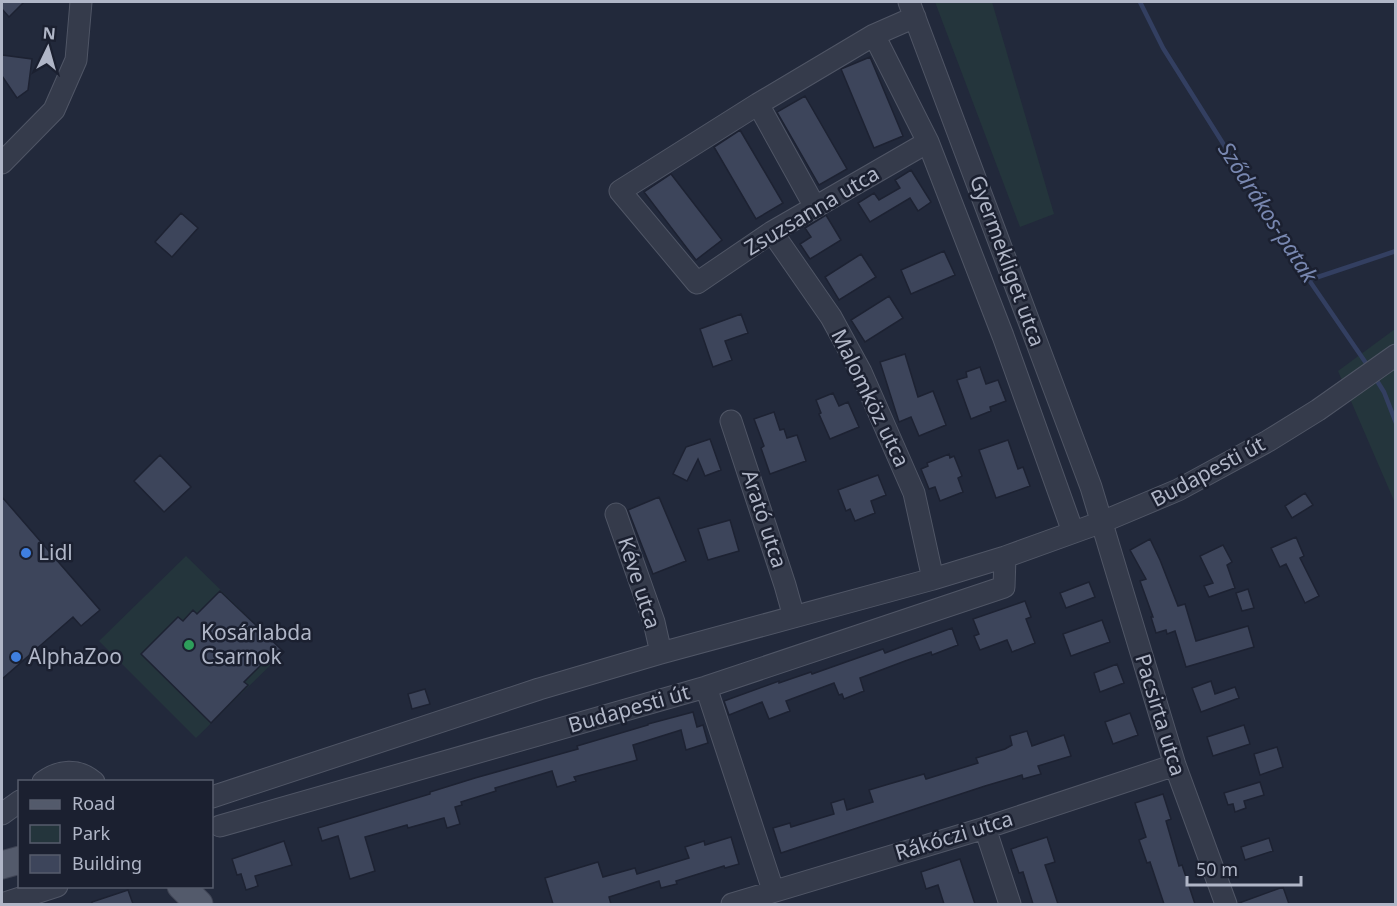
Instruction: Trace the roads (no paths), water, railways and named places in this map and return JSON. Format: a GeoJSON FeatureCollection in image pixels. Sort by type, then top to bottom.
{"type":"FeatureCollection","features":[{"type":"Feature","properties":{"kind":"main road"},"geometry":{"type":"LineString","coordinates":[[2,866],[18,861]]}},
{"type":"Feature","properties":{"kind":"main road"},"geometry":{"type":"LineString","coordinates":[[183,888],[199,904]]}},
{"type":"Feature","properties":{"kind":"street"},"geometry":{"type":"LineString","coordinates":[[2,164],[54,110],[76,60],[81,2]]}},
{"type":"Feature","properties":{"kind":"street"},"geometry":{"type":"LineString","coordinates":[[815,207],[758,104],[874,36],[912,9]]}},
{"type":"Feature","properties":{"kind":"street","name":"Gyermekliget utca"},"geometry":{"type":"LineString","coordinates":[[912,9],[1075,442],[1101,522]]}},
{"type":"Feature","properties":{"kind":"street","name":"Gyermekliget utca"},"geometry":{"type":"LineString","coordinates":[[874,36],[928,141],[1003,336],[1073,532]]}},
{"type":"Feature","properties":{"kind":"street","name":"Zsuzsanna utca"},"geometry":{"type":"LineString","coordinates":[[758,104],[620,191],[697,283],[772,232],[928,141]]}},
{"type":"Feature","properties":{"kind":"street","name":"Malomköz utca"},"geometry":{"type":"LineString","coordinates":[[772,232],[831,317],[861,372],[915,493],[933,579]]}},
{"type":"Feature","properties":{"kind":"street","name":"Budapesti út"},"geometry":{"type":"LineString","coordinates":[[213,797],[539,689],[661,653],[933,579],[1005,557],[1101,522],[1178,490],[1226,465],[1318,410],[1388,360]]}},
{"type":"Feature","properties":{"kind":"street","name":"Arató utca"},"geometry":{"type":"LineString","coordinates":[[731,422],[794,617]]}},
{"type":"Feature","properties":{"kind":"street","name":"Kéve utca"},"geometry":{"type":"LineString","coordinates":[[616,514],[654,622],[661,653]]}},
{"type":"Feature","properties":{"kind":"street","name":"Pacsirta utca"},"geometry":{"type":"LineString","coordinates":[[1101,522],[1175,765],[1226,904]]}},
{"type":"Feature","properties":{"kind":"street","name":"Budapesti út"},"geometry":{"type":"LineString","coordinates":[[220,826],[706,687],[1005,587],[1005,557]]}},
{"type":"Feature","properties":{"kind":"street"},"geometry":{"type":"LineString","coordinates":[[706,687],[783,894]]}},
{"type":"Feature","properties":{"kind":"street","name":"Rákóczi utca"},"geometry":{"type":"LineString","coordinates":[[732,904],[783,894],[1175,765]]}},
{"type":"Feature","properties":{"kind":"street"},"geometry":{"type":"LineString","coordinates":[[46,780],[60,772],[72,772],[83,774],[91,780]]}},
{"type":"Feature","properties":{"kind":"street"},"geometry":{"type":"LineString","coordinates":[[2,814],[18,802]]}},
{"type":"Feature","properties":{"kind":"street"},"geometry":{"type":"LineString","coordinates":[[985,828],[1010,904]]}},
{"type":"Feature","properties":{"kind":"street"},"geometry":{"type":"LineString","coordinates":[[2,904],[51,888]]}},
{"type":"Feature","properties":{"kind":"waterway","name":"Sződrákos-patak"},"geometry":{"type":"LineString","coordinates":[[1140,2],[1163,48],[1309,280],[1368,366]]}},
{"type":"Feature","properties":{"kind":"waterway"},"geometry":{"type":"LineString","coordinates":[[1309,280],[1396,251]]}},
{"type":"Feature","properties":{"kind":"waterway","name":"Sződrákos-patak"},"geometry":{"type":"LineString","coordinates":[[1374,376],[1384,392],[1396,423]]}},
{"type":"Feature","properties":{"kind":"place","name":"Lidl"},"geometry":{"type":"Point","coordinates":[26,553]}},
{"type":"Feature","properties":{"kind":"place","name":"Kosárlabda Csarnok"},"geometry":{"type":"Point","coordinates":[189,645]}},
{"type":"Feature","properties":{"kind":"place","name":"AlphaZoo"},"geometry":{"type":"Point","coordinates":[16,657]}}]}
